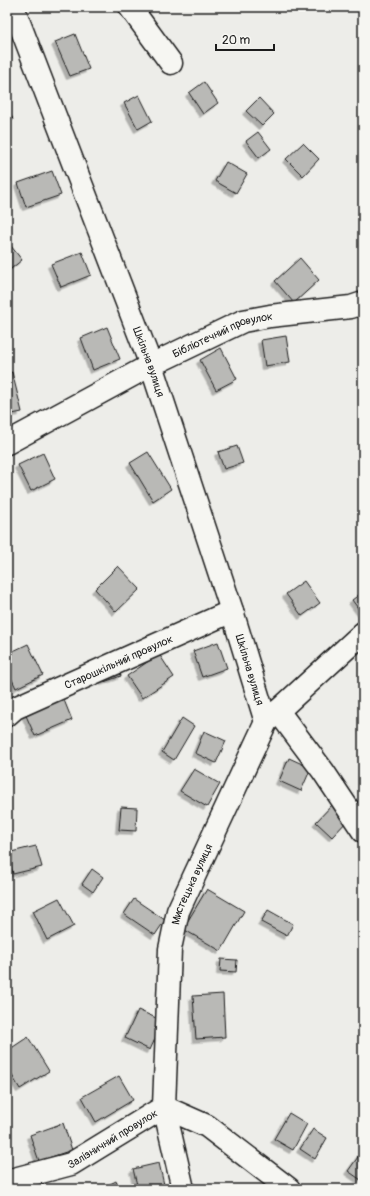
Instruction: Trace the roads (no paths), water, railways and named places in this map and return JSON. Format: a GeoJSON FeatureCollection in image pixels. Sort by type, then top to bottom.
{"type":"FeatureCollection","features":[{"type":"Feature","properties":{"kind":"street"},"geometry":{"type":"LineString","coordinates":[[130,7],[171,63]]}},
{"type":"Feature","properties":{"kind":"street","name":"Шкільна вулиця"},"geometry":{"type":"LineString","coordinates":[[18,9],[151,365],[232,611],[272,717],[323,771],[363,831]]}},
{"type":"Feature","properties":{"kind":"street","name":"Бібліотечний провулок"},"geometry":{"type":"LineString","coordinates":[[7,443],[151,365],[243,321],[270,316],[352,307],[363,303]]}},
{"type":"Feature","properties":{"kind":"street","name":"Старошкільний провулок"},"geometry":{"type":"LineString","coordinates":[[7,715],[15,708],[232,611]]}},
{"type":"Feature","properties":{"kind":"street","name":"Мистецька вулиця"},"geometry":{"type":"LineString","coordinates":[[183,1189],[164,1107],[170,949],[178,911],[272,717],[363,633]]}},
{"type":"Feature","properties":{"kind":"street","name":"Залізничний провулок"},"geometry":{"type":"LineString","coordinates":[[7,1182],[71,1164],[164,1107],[207,1126],[289,1189]]}}]}
